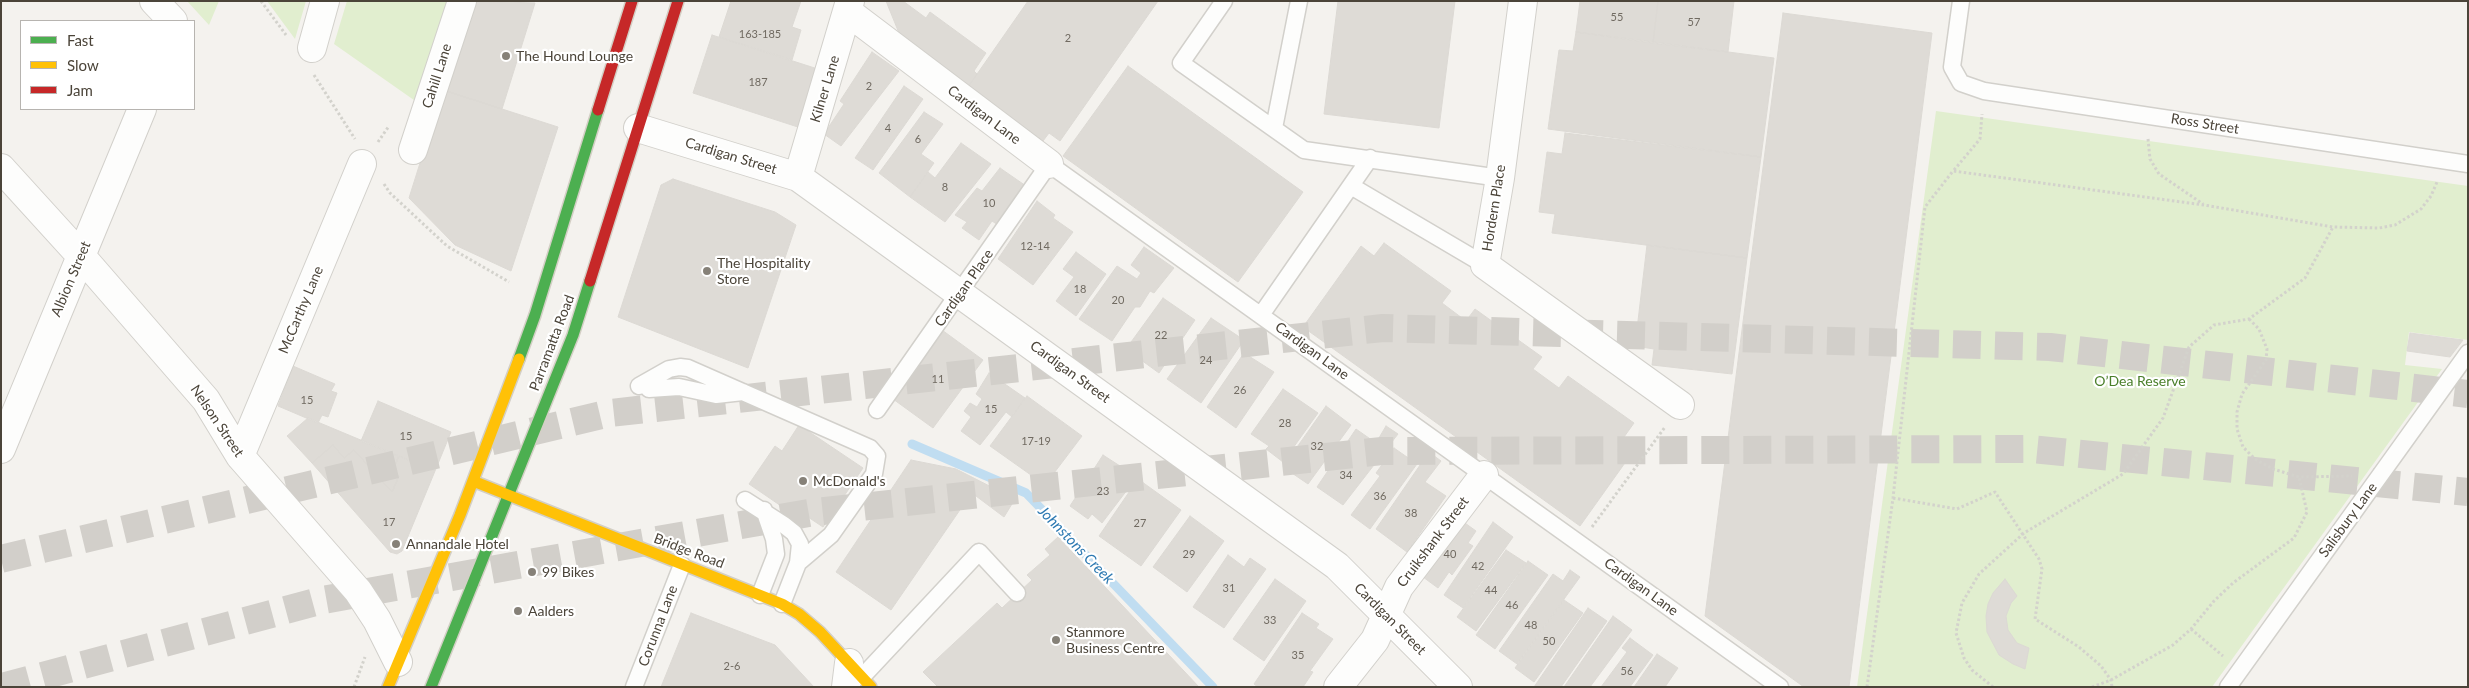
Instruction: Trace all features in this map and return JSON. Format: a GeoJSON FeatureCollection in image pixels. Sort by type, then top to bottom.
{"type":"FeatureCollection","features":[{"type":"Feature","properties":{"kind":"main road","name":"Parramatta Road"},"geometry":{"type":"LineString","coordinates":[[388,687],[473,481],[556,253],[632,1]]}},
{"type":"Feature","properties":{"kind":"main road","name":"Parramatta Road"},"geometry":{"type":"LineString","coordinates":[[431,687],[573,335],[678,1]]}},
{"type":"Feature","properties":{"kind":"main road","name":"Bridge Road"},"geometry":{"type":"LineString","coordinates":[[473,481],[782,604],[799,614],[820,632],[857,678]]}},
{"type":"Feature","properties":{"kind":"street"},"geometry":{"type":"LineString","coordinates":[[154,1],[171,20]]}},
{"type":"Feature","properties":{"kind":"street"},"geometry":{"type":"LineString","coordinates":[[312,48],[325,1]]}},
{"type":"Feature","properties":{"kind":"street","name":"Cahill Lane"},"geometry":{"type":"LineString","coordinates":[[413,150],[462,1]]}},
{"type":"Feature","properties":{"kind":"street","name":"Hordern Place"},"geometry":{"type":"LineString","coordinates":[[1523,1],[1500,178],[1485,265],[1680,405]]}},
{"type":"Feature","properties":{"kind":"street","name":"Cardigan Lane"},"geometry":{"type":"LineString","coordinates":[[849,7],[1049,164]]}},
{"type":"Feature","properties":{"kind":"street","name":"Kilner Lane"},"geometry":{"type":"LineString","coordinates":[[798,177],[849,7]]}},
{"type":"Feature","properties":{"kind":"street","name":"Albion Street"},"geometry":{"type":"LineString","coordinates":[[1,449],[142,110]]}},
{"type":"Feature","properties":{"kind":"street","name":"Cardigan Street"},"geometry":{"type":"LineString","coordinates":[[638,128],[798,177],[1337,566],[1458,687]]}},
{"type":"Feature","properties":{"kind":"street","name":"McCarthy Lane"},"geometry":{"type":"LineString","coordinates":[[240,456],[362,164]]}},
{"type":"Feature","properties":{"kind":"street","name":"Nelson Street"},"geometry":{"type":"LineString","coordinates":[[1,168],[81,256],[206,400],[240,456],[358,592],[377,620],[398,662]]}},
{"type":"Feature","properties":{"kind":"street","name":"Cruikshank Street"},"geometry":{"type":"LineString","coordinates":[[1338,687],[1375,640],[1398,587],[1484,474]]}},
{"type":"Feature","properties":{"kind":"lane"},"geometry":{"type":"LineString","coordinates":[[1224,1],[1182,63],[1304,150],[1500,178]]}},
{"type":"Feature","properties":{"kind":"lane"},"geometry":{"type":"LineString","coordinates":[[1274,128],[1299,1]]}},
{"type":"Feature","properties":{"kind":"lane","name":"Ross Street"},"geometry":{"type":"LineString","coordinates":[[1961,1],[1952,67],[1960,83],[1984,91],[2468,164]]}},
{"type":"Feature","properties":{"kind":"lane"},"geometry":{"type":"LineString","coordinates":[[1261,315],[1370,158]]}},
{"type":"Feature","properties":{"kind":"lane","name":"Cardigan Place"},"geometry":{"type":"LineString","coordinates":[[877,410],[961,294],[1049,164]]}},
{"type":"Feature","properties":{"kind":"lane","name":"Cardigan Lane"},"geometry":{"type":"LineString","coordinates":[[1049,164],[1780,687]]}},
{"type":"Feature","properties":{"kind":"lane"},"geometry":{"type":"LineString","coordinates":[[1351,186],[1485,265]]}},
{"type":"Feature","properties":{"kind":"lane","name":"Salisbury Lane"},"geometry":{"type":"LineString","coordinates":[[2228,687],[2468,353]]}},
{"type":"Feature","properties":{"kind":"lane"},"geometry":{"type":"LineString","coordinates":[[644,388],[669,369],[688,368],[870,448],[877,456],[874,474],[831,535],[798,562]]}},
{"type":"Feature","properties":{"kind":"lane"},"geometry":{"type":"LineString","coordinates":[[745,500],[764,510],[794,533],[800,544],[798,562],[782,604]]}},
{"type":"Feature","properties":{"kind":"lane"},"geometry":{"type":"LineString","coordinates":[[760,595],[776,554],[774,539],[764,510]]}},
{"type":"Feature","properties":{"kind":"lane"},"geometry":{"type":"LineString","coordinates":[[857,678],[979,552],[1017,594]]}},
{"type":"Feature","properties":{"kind":"lane","name":"Corunna Lane"},"geometry":{"type":"LineString","coordinates":[[634,687],[682,565]]}},
{"type":"Feature","properties":{"kind":"path"},"geometry":{"type":"LineString","coordinates":[[1867,687],[1893,498],[1925,207],[1980,139],[1984,91]]}},
{"type":"Feature","properties":{"kind":"path"},"geometry":{"type":"LineString","coordinates":[[2150,116],[2148,147],[2150,159],[2166,180],[2204,204]]}},
{"type":"Feature","properties":{"kind":"path"},"geometry":{"type":"LineString","coordinates":[[1953,171],[2204,204],[2333,227],[2379,228],[2395,225],[2421,209],[2431,196],[2446,160]]}},
{"type":"Feature","properties":{"kind":"path"},"geometry":{"type":"LineString","coordinates":[[1993,687],[1972,670],[1964,658],[1956,633],[1957,619],[1968,589],[1979,574],[2024,533],[2123,474],[2163,418],[2189,347],[2214,325],[2249,319],[2305,278],[2333,227]]}},
{"type":"Feature","properties":{"kind":"path"},"geometry":{"type":"LineString","coordinates":[[2249,319],[2259,329],[2265,342],[2266,360],[2242,394],[2237,412],[2237,430],[2243,447],[2255,459],[2273,469],[2299,477],[2356,476]]}},
{"type":"Feature","properties":{"kind":"path"},"geometry":{"type":"LineString","coordinates":[[1580,544],[1680,405]]}},
{"type":"Feature","properties":{"kind":"path"},"geometry":{"type":"LineString","coordinates":[[2092,687],[2111,680],[2173,645],[2191,629],[2214,601],[2233,583],[2294,538],[2307,512],[2299,477]]}},
{"type":"Feature","properties":{"kind":"path"},"geometry":{"type":"LineString","coordinates":[[1893,498],[1957,509],[1995,492],[2040,559],[2042,569],[2035,619],[2079,647],[2101,666],[2111,680],[2112,687]]}},
{"type":"Feature","properties":{"kind":"path"},"geometry":{"type":"LineString","coordinates":[[2191,629],[2230,662]]}},
{"type":"Feature","properties":{"kind":"path"},"geometry":{"type":"LineString","coordinates":[[354,687],[367,651]]}},
{"type":"Feature","properties":{"kind":"green space"},"geometry":{"type":"Polygon","coordinates":[[[187,1],[219,1],[209,25],[187,1]]]}},
{"type":"Feature","properties":{"kind":"green space"},"geometry":{"type":"Polygon","coordinates":[[[267,1],[306,1],[295,39],[267,1]]]}},
{"type":"Feature","properties":{"kind":"green space"},"geometry":{"type":"Polygon","coordinates":[[[347,1],[456,1],[421,105],[334,44],[347,1]]]}},
{"type":"Feature","properties":{"kind":"green space","name":"O’Dea Reserve"},"geometry":{"type":"Polygon","coordinates":[[[1936,111],[2468,186],[2468,340],[2409,332],[2405,365],[2442,369],[2212,687],[1857,687],[1936,111]]]}},
{"type":"Feature","properties":{"kind":"building"},"geometry":{"type":"Polygon","coordinates":[[[472,1],[535,3],[502,109],[443,90],[472,1]]]}},
{"type":"Feature","properties":{"kind":"building"},"geometry":{"type":"Polygon","coordinates":[[[731,1],[801,1],[792,27],[801,30],[792,60],[719,37],[731,1]]]}},
{"type":"Feature","properties":{"kind":"building"},"geometry":{"type":"Polygon","coordinates":[[[886,1],[903,1],[926,18],[930,12],[986,53],[974,71],[977,74],[968,87],[901,38],[886,1]]]}},
{"type":"Feature","properties":{"kind":"building"},"geometry":{"type":"Polygon","coordinates":[[[1028,1],[1158,1],[1060,141],[1049,133],[1043,141],[968,87],[1028,1]]]}},
{"type":"Feature","properties":{"kind":"building"},"geometry":{"type":"Polygon","coordinates":[[[1338,1],[1455,1],[1439,128],[1324,114],[1338,1]]]}},
{"type":"Feature","properties":{"kind":"building"},"geometry":{"type":"Polygon","coordinates":[[[1580,1],[1658,1],[1653,43],[1576,32],[1580,1]]]}},
{"type":"Feature","properties":{"kind":"building"},"geometry":{"type":"Polygon","coordinates":[[[1658,1],[1734,1],[1728,52],[1653,43],[1658,1]]]}},
{"type":"Feature","properties":{"kind":"building"},"geometry":{"type":"Polygon","coordinates":[[[1783,13],[1932,33],[1849,687],[1804,687],[1705,616],[1783,13]]]}},
{"type":"Feature","properties":{"kind":"building"},"geometry":{"type":"Polygon","coordinates":[[[1576,32],[1774,58],[1761,157],[1548,129],[1559,50],[1573,51],[1576,32]]]}},
{"type":"Feature","properties":{"kind":"building"},"geometry":{"type":"Polygon","coordinates":[[[712,35],[824,71],[804,129],[693,93],[712,35]]]}},
{"type":"Feature","properties":{"kind":"building"},"geometry":{"type":"Polygon","coordinates":[[[872,52],[899,71],[841,146],[824,134],[844,104],[840,101],[872,52]]]}},
{"type":"Feature","properties":{"kind":"building"},"geometry":{"type":"Polygon","coordinates":[[[1128,66],[1303,192],[1238,282],[1063,156],[1128,66]]]}},
{"type":"Feature","properties":{"kind":"building"},"geometry":{"type":"Polygon","coordinates":[[[904,86],[923,99],[873,170],[855,158],[904,86]]]}},
{"type":"Feature","properties":{"kind":"building"},"geometry":{"type":"Polygon","coordinates":[[[443,90],[558,127],[511,271],[455,245],[409,198],[443,90]]]}},
{"type":"Feature","properties":{"kind":"building"},"geometry":{"type":"Polygon","coordinates":[[[924,112],[943,124],[921,154],[934,163],[910,197],[879,173],[924,112]]]}},
{"type":"Feature","properties":{"kind":"building"},"geometry":{"type":"Polygon","coordinates":[[[1565,133],[1761,157],[1747,258],[1552,233],[1555,214],[1539,212],[1547,152],[1562,154],[1565,133]]]}},
{"type":"Feature","properties":{"kind":"building"},"geometry":{"type":"Polygon","coordinates":[[[961,143],[991,164],[945,222],[910,197],[928,172],[935,178],[961,143]]]}},
{"type":"Feature","properties":{"kind":"building"},"geometry":{"type":"Polygon","coordinates":[[[1000,168],[1026,186],[998,225],[992,221],[979,240],[962,228],[967,222],[955,215],[977,188],[982,191],[1000,168]]]}},
{"type":"Feature","properties":{"kind":"building","name":"The Hospitality Store"},"geometry":{"type":"Polygon","coordinates":[[[673,179],[775,212],[796,225],[748,368],[618,317],[661,185],[673,179]]]}},
{"type":"Feature","properties":{"kind":"building"},"geometry":{"type":"Polygon","coordinates":[[[1037,201],[1055,215],[1053,218],[1073,232],[1033,285],[998,259],[1037,201]]]}},
{"type":"Feature","properties":{"kind":"building"},"geometry":{"type":"Polygon","coordinates":[[[1384,243],[1451,291],[1442,303],[1466,321],[1475,309],[1542,357],[1533,369],[1559,388],[1568,376],[1634,423],[1624,437],[1637,446],[1580,526],[1303,327],[1361,246],[1374,256],[1384,243]]]}},
{"type":"Feature","properties":{"kind":"building"},"geometry":{"type":"Polygon","coordinates":[[[1647,245],[1747,258],[1732,374],[1652,365],[1654,349],[1635,346],[1647,245]]]}},
{"type":"Feature","properties":{"kind":"building"},"geometry":{"type":"Polygon","coordinates":[[[1144,247],[1174,268],[1154,293],[1150,291],[1140,307],[1135,307],[1112,341],[1079,319],[1117,266],[1137,279],[1141,273],[1131,265],[1144,247]]]}},
{"type":"Feature","properties":{"kind":"building"},"geometry":{"type":"Polygon","coordinates":[[[1076,252],[1106,274],[1076,316],[1056,301],[1074,277],[1063,269],[1076,252]]]}},
{"type":"Feature","properties":{"kind":"building"},"geometry":{"type":"Polygon","coordinates":[[[1163,298],[1195,320],[1159,373],[1126,349],[1163,298]]]}},
{"type":"Feature","properties":{"kind":"building"},"geometry":{"type":"Polygon","coordinates":[[[1211,318],[1244,340],[1201,403],[1167,379],[1211,318]]]}},
{"type":"Feature","properties":{"kind":"building"},"geometry":{"type":"Polygon","coordinates":[[[942,330],[983,360],[933,428],[893,399],[942,330]]]}},
{"type":"Feature","properties":{"kind":"building"},"geometry":{"type":"Polygon","coordinates":[[[2410,333],[2463,340],[2450,357],[2407,351],[2410,333]]]}},
{"type":"Feature","properties":{"kind":"building"},"geometry":{"type":"Polygon","coordinates":[[[1244,353],[1274,372],[1236,428],[1207,407],[1244,353]]]}},
{"type":"Feature","properties":{"kind":"building"},"geometry":{"type":"Polygon","coordinates":[[[293,366],[335,384],[331,391],[337,393],[328,417],[322,415],[318,423],[278,406],[293,366]]]}},
{"type":"Feature","properties":{"kind":"building"},"geometry":{"type":"Polygon","coordinates":[[[989,373],[1025,398],[1012,417],[1006,412],[980,445],[961,431],[971,417],[964,411],[970,403],[977,407],[982,399],[976,394],[989,373]]]}},
{"type":"Feature","properties":{"kind":"building"},"geometry":{"type":"Polygon","coordinates":[[[1283,389],[1318,413],[1283,462],[1266,449],[1269,446],[1251,434],[1283,389]]]}},
{"type":"Feature","properties":{"kind":"building"},"geometry":{"type":"Polygon","coordinates":[[[1027,396],[1082,436],[1045,485],[990,446],[1027,396]]]}},
{"type":"Feature","properties":{"kind":"building"},"geometry":{"type":"Polygon","coordinates":[[[378,401],[451,432],[435,471],[361,441],[378,401]]]}},
{"type":"Feature","properties":{"kind":"building"},"geometry":{"type":"Polygon","coordinates":[[[1326,406],[1351,425],[1308,484],[1283,467],[1326,406]]]}},
{"type":"Feature","properties":{"kind":"building"},"geometry":{"type":"Polygon","coordinates":[[[308,418],[399,456],[392,472],[399,476],[392,492],[354,450],[344,458],[333,445],[312,463],[287,436],[308,418]]]}},
{"type":"Feature","properties":{"kind":"building"},"geometry":{"type":"Polygon","coordinates":[[[799,425],[863,468],[823,527],[787,503],[784,508],[749,484],[775,446],[782,451],[799,425]]]}},
{"type":"Feature","properties":{"kind":"building"},"geometry":{"type":"Polygon","coordinates":[[[1386,426],[1398,434],[1343,505],[1317,487],[1356,429],[1376,443],[1386,426]]]}},
{"type":"Feature","properties":{"kind":"building"},"geometry":{"type":"Polygon","coordinates":[[[333,445],[344,458],[354,450],[392,492],[399,476],[392,472],[399,456],[435,471],[402,551],[397,554],[390,552],[312,463],[333,445]]]}},
{"type":"Feature","properties":{"kind":"building"},"geometry":{"type":"Polygon","coordinates":[[[1394,448],[1417,464],[1370,529],[1351,515],[1380,476],[1376,473],[1394,448]]]}},
{"type":"Feature","properties":{"kind":"building"},"geometry":{"type":"Polygon","coordinates":[[[1429,452],[1441,461],[1425,482],[1446,496],[1407,552],[1376,529],[1429,452]]]}},
{"type":"Feature","properties":{"kind":"building"},"geometry":{"type":"Polygon","coordinates":[[[1103,455],[1137,477],[1102,523],[1092,514],[1088,519],[1070,506],[1103,455]]]}},
{"type":"Feature","properties":{"kind":"building"},"geometry":{"type":"Polygon","coordinates":[[[911,460],[956,469],[1015,499],[1004,517],[976,496],[953,487],[948,496],[964,504],[891,610],[836,572],[911,460]]]}},
{"type":"Feature","properties":{"kind":"building"},"geometry":{"type":"Polygon","coordinates":[[[1138,479],[1181,510],[1141,566],[1099,536],[1138,479]]]}},
{"type":"Feature","properties":{"kind":"building"},"geometry":{"type":"Polygon","coordinates":[[[1190,516],[1224,541],[1187,592],[1153,567],[1190,516]]]}},
{"type":"Feature","properties":{"kind":"building"},"geometry":{"type":"Polygon","coordinates":[[[1458,518],[1476,531],[1468,543],[1473,546],[1452,575],[1449,572],[1438,588],[1423,577],[1458,518]]]}},
{"type":"Feature","properties":{"kind":"building"},"geometry":{"type":"Polygon","coordinates":[[[1493,522],[1513,537],[1463,608],[1444,595],[1493,522]]]}},
{"type":"Feature","properties":{"kind":"building","name":"Stanmore Business Centre"},"geometry":{"type":"Polygon","coordinates":[[[1058,537],[1199,687],[938,687],[923,672],[997,603],[1002,608],[1032,580],[1027,575],[1050,555],[1045,549],[1058,537]]]}},
{"type":"Feature","properties":{"kind":"building"},"geometry":{"type":"Polygon","coordinates":[[[1506,550],[1526,563],[1476,631],[1457,617],[1506,550]]]}},
{"type":"Feature","properties":{"kind":"building"},"geometry":{"type":"Polygon","coordinates":[[[1228,555],[1244,567],[1250,558],[1266,569],[1224,628],[1193,607],[1228,555]]]}},
{"type":"Feature","properties":{"kind":"building"},"geometry":{"type":"Polygon","coordinates":[[[1528,561],[1548,575],[1495,649],[1476,635],[1528,561]]]}},
{"type":"Feature","properties":{"kind":"building"},"geometry":{"type":"Polygon","coordinates":[[[1570,570],[1580,577],[1517,664],[1499,651],[1553,574],[1563,581],[1570,570]]]}},
{"type":"Feature","properties":{"kind":"building"},"geometry":{"type":"Polygon","coordinates":[[[1275,579],[1306,601],[1264,661],[1233,639],[1275,579]]]}},
{"type":"Feature","properties":{"kind":"building"},"geometry":{"type":"Polygon","coordinates":[[[2005,579],[2017,596],[2011,603],[2006,616],[2008,630],[2017,643],[2029,648],[2025,669],[1999,655],[1987,632],[1986,616],[1988,604],[1993,593],[2005,579]]]}},
{"type":"Feature","properties":{"kind":"building"},"geometry":{"type":"Polygon","coordinates":[[[1564,600],[1583,613],[1534,682],[1515,668],[1564,600]]]}},
{"type":"Feature","properties":{"kind":"building"},"geometry":{"type":"Polygon","coordinates":[[[1588,608],[1607,621],[1561,687],[1534,687],[1588,608]]]}},
{"type":"Feature","properties":{"kind":"building"},"geometry":{"type":"Polygon","coordinates":[[[691,613],[775,645],[814,687],[661,687],[691,613]]]}},
{"type":"Feature","properties":{"kind":"building"},"geometry":{"type":"Polygon","coordinates":[[[1302,613],[1319,624],[1316,628],[1333,639],[1310,671],[1313,672],[1303,687],[1258,687],[1254,684],[1302,613]]]}},
{"type":"Feature","properties":{"kind":"building"},"geometry":{"type":"Polygon","coordinates":[[[1613,616],[1632,630],[1590,687],[1564,687],[1613,616]]]}},
{"type":"Feature","properties":{"kind":"building"},"geometry":{"type":"Polygon","coordinates":[[[1630,638],[1653,655],[1630,687],[1601,687],[1627,652],[1622,648],[1630,638]]]}},
{"type":"Feature","properties":{"kind":"building"},"geometry":{"type":"Polygon","coordinates":[[[1657,654],[1678,668],[1665,687],[1634,687],[1657,654]]]}},
{"type":"Feature","properties":{"kind":"waterway","name":"Johnstons Creek"},"geometry":{"type":"LineString","coordinates":[[912,444],[1026,493],[1213,687]]}},
{"type":"Feature","properties":{"kind":"tunnel"},"geometry":{"type":"LineString","coordinates":[[1,559],[610,413],[1383,328],[2050,347],[2468,394]]}},
{"type":"Feature","properties":{"kind":"tunnel"},"geometry":{"type":"LineString","coordinates":[[2,687],[323,600],[814,512],[1382,451],[2031,449],[2468,492]]}},
{"type":"Feature","properties":{"kind":"traffic: fast"},"geometry":{"type":"LineString","coordinates":[[519,359],[535,315],[598,110]]}},
{"type":"Feature","properties":{"kind":"traffic: fast"},"geometry":{"type":"LineString","coordinates":[[431,687],[573,335],[590,281]]}},
{"type":"Feature","properties":{"kind":"traffic: slow"},"geometry":{"type":"LineString","coordinates":[[388,687],[460,515],[519,359]]}},
{"type":"Feature","properties":{"kind":"traffic: slow"},"geometry":{"type":"LineString","coordinates":[[473,481],[782,604],[799,614],[820,632],[871,687]]}},
{"type":"Feature","properties":{"kind":"traffic: jam"},"geometry":{"type":"LineString","coordinates":[[598,110],[632,1]]}},
{"type":"Feature","properties":{"kind":"traffic: jam"},"geometry":{"type":"LineString","coordinates":[[590,281],[678,1]]}},
{"type":"Feature","properties":{"kind":"place","name":"The Hound Lounge"},"geometry":{"type":"Point","coordinates":[506,56]}},
{"type":"Feature","properties":{"kind":"place","name":"The Hospitality Store"},"geometry":{"type":"Point","coordinates":[707,271]}},
{"type":"Feature","properties":{"kind":"place","name":"McDonald's"},"geometry":{"type":"Point","coordinates":[803,481]}},
{"type":"Feature","properties":{"kind":"place","name":"Annandale Hotel"},"geometry":{"type":"Point","coordinates":[396,544]}},
{"type":"Feature","properties":{"kind":"place","name":"99 Bikes"},"geometry":{"type":"Point","coordinates":[532,572]}},
{"type":"Feature","properties":{"kind":"place","name":"Aalders"},"geometry":{"type":"Point","coordinates":[518,611]}},
{"type":"Feature","properties":{"kind":"place","name":"Stanmore Business Centre"},"geometry":{"type":"Point","coordinates":[1056,640]}}]}
